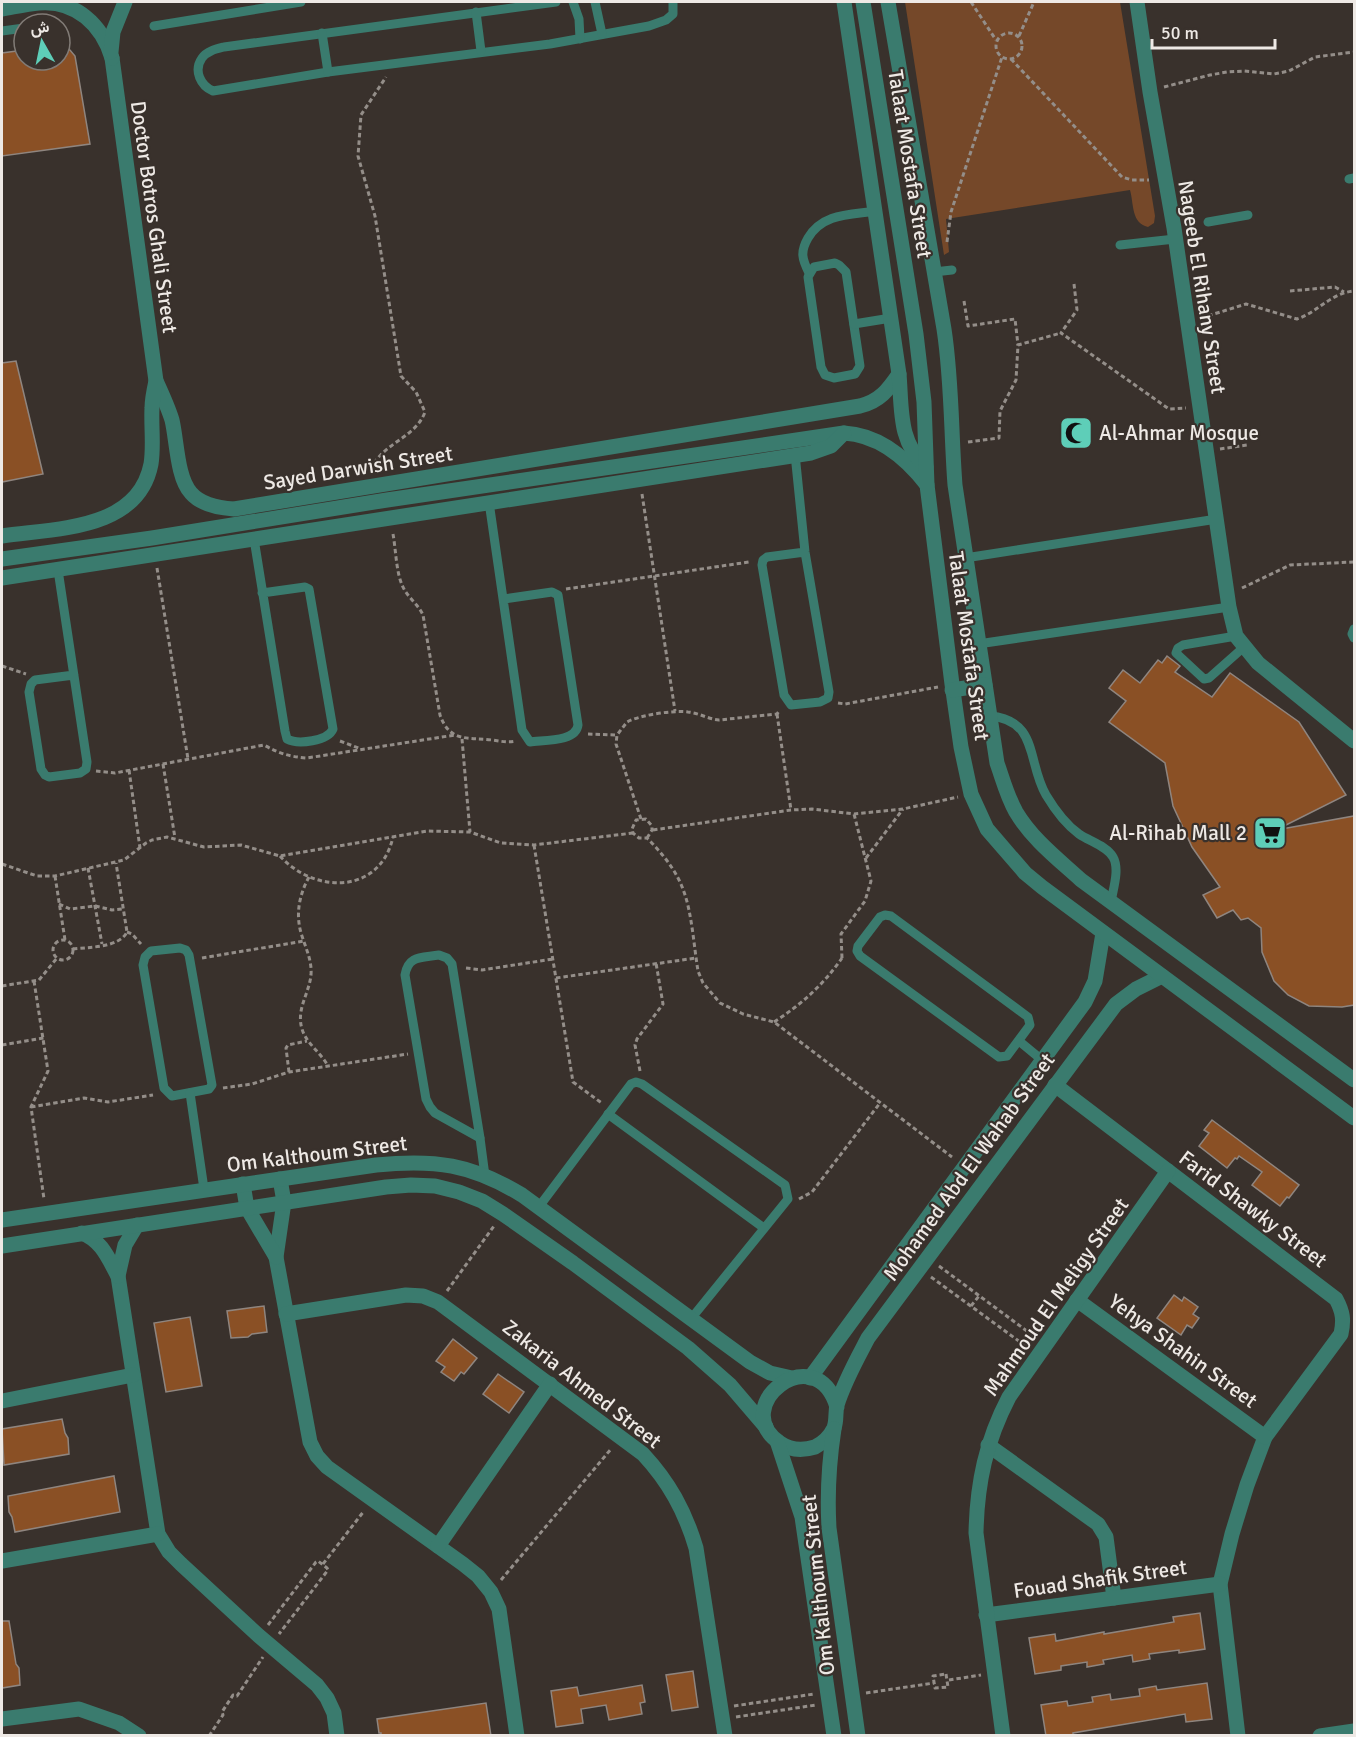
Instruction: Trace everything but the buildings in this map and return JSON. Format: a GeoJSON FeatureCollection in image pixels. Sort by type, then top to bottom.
{"type":"FeatureCollection","features":[{"type":"Feature","properties":{"kind":"street"},"geometry":{"type":"LineString","coordinates":[[112,58],[113,32],[125,2]]}},
{"type":"Feature","properties":{"kind":"street"},"geometry":{"type":"LineString","coordinates":[[844,2],[899,374],[901,415],[905,438],[914,454],[926,468]]}},
{"type":"Feature","properties":{"kind":"street","name":"Talaat Mostafa Street"},"geometry":{"type":"LineString","coordinates":[[863,2],[916,334],[924,402],[927,485],[952,687],[971,794],[987,829],[1025,873],[1354,1118]]}},
{"type":"Feature","properties":{"kind":"street","name":"Talaat Mostafa Street"},"geometry":{"type":"LineString","coordinates":[[888,2],[947,352],[952,445],[965,558],[998,763],[1007,793],[1027,828],[1081,880],[1354,1080]]}},
{"type":"Feature","properties":{"kind":"street","name":"Nageeb El Rihany Street"},"geometry":{"type":"LineString","coordinates":[[1137,2],[1175,239],[1228,601],[1240,641],[1258,663],[1353,735]]}},
{"type":"Feature","properties":{"kind":"street"},"geometry":{"type":"LineString","coordinates":[[2,9],[38,3],[62,4],[92,21],[105,38],[112,58]]}},
{"type":"Feature","properties":{"kind":"street","name":"Doctor Botros Ghali Street"},"geometry":{"type":"LineString","coordinates":[[112,58],[156,381]]}},
{"type":"Feature","properties":{"kind":"street","name":"Sayed Darwish Street"},"geometry":{"type":"LineString","coordinates":[[156,381],[172,421],[184,482],[191,494],[202,501],[224,508],[245,508],[860,406],[869,404],[883,395],[899,374]]}},
{"type":"Feature","properties":{"kind":"street"},"geometry":{"type":"LineString","coordinates":[[2,536],[101,520],[122,509],[131,501],[145,481],[151,461],[152,409],[156,381]]}},
{"type":"Feature","properties":{"kind":"street"},"geometry":{"type":"LineString","coordinates":[[2,578],[821,450],[831,446],[844,433]]}},
{"type":"Feature","properties":{"kind":"street","name":"Sayed Darwish Street"},"geometry":{"type":"LineString","coordinates":[[2,559],[844,433],[868,438],[895,452],[927,485]]}},
{"type":"Feature","properties":{"kind":"street"},"geometry":{"type":"LineString","coordinates":[[387,500],[390,518]]}},
{"type":"Feature","properties":{"kind":"street"},"geometry":{"type":"LineString","coordinates":[[152,538],[155,555]]}},
{"type":"Feature","properties":{"kind":"street"},"geometry":{"type":"LineString","coordinates":[[952,687],[985,685]]}},
{"type":"Feature","properties":{"kind":"street","name":"Mohamed Abd El Wahab Street"},"geometry":{"type":"LineString","coordinates":[[810,1378],[1085,1002],[1095,981],[1103,933]]}},
{"type":"Feature","properties":{"kind":"street","name":"Mohamed Abd El Wahab Street"},"geometry":{"type":"LineString","coordinates":[[837,1407],[855,1362],[868,1338],[1116,1004],[1136,988],[1162,976]]}},
{"type":"Feature","properties":{"kind":"street","name":"Farid Shawky Street"},"geometry":{"type":"LineString","coordinates":[[1055,1085],[1336,1299],[1349,1319],[1341,1334],[1265,1437],[1244,1495],[1220,1584],[1238,1736]]}},
{"type":"Feature","properties":{"kind":"street","name":"Om Kalthoum Street"},"geometry":{"type":"LineString","coordinates":[[2,1220],[204,1189],[413,1162],[450,1165],[485,1176],[522,1196],[750,1362],[770,1373],[792,1378]]}},
{"type":"Feature","properties":{"kind":"street","name":"Mahmoud El Meligy Street"},"geometry":{"type":"LineString","coordinates":[[1003,1736],[976,1533],[980,1474],[988,1445],[1009,1397],[1168,1171]]}},
{"type":"Feature","properties":{"kind":"street"},"geometry":{"type":"LineString","coordinates":[[280,1179],[284,1203],[276,1257],[310,1442],[317,1456],[327,1467],[478,1576],[491,1592],[499,1609],[503,1629],[518,1736]]}},
{"type":"Feature","properties":{"kind":"street"},"geometry":{"type":"LineString","coordinates":[[243,1184],[247,1208],[276,1257]]}},
{"type":"Feature","properties":{"kind":"street","name":"Om Kalthoum Street"},"geometry":{"type":"LineString","coordinates":[[2,1246],[411,1185],[435,1186],[482,1201],[573,1263],[688,1348],[730,1385],[766,1426]]}},
{"type":"Feature","properties":{"kind":"street"},"geometry":{"type":"LineString","coordinates":[[137,1225],[124,1245],[118,1276],[158,1534],[169,1552],[265,1641],[317,1684],[334,1713],[338,1736]]}},
{"type":"Feature","properties":{"kind":"street"},"geometry":{"type":"LineString","coordinates":[[82,1233],[92,1237],[100,1245],[118,1276]]}},
{"type":"Feature","properties":{"kind":"street","name":"Zakaria Ahmed Street"},"geometry":{"type":"LineString","coordinates":[[286,1314],[406,1295],[423,1296],[438,1302],[643,1454],[661,1474],[676,1497],[688,1522],[696,1548],[725,1736]]}},
{"type":"Feature","properties":{"kind":"street","name":"Yehya Shahin Street"},"geometry":{"type":"LineString","coordinates":[[1077,1300],[1265,1437]]}},
{"type":"Feature","properties":{"kind":"street"},"geometry":{"type":"LineString","coordinates":[[2,1401],[133,1375]]}},
{"type":"Feature","properties":{"kind":"street"},"geometry":{"type":"LineString","coordinates":[[792,1378],[810,1378],[820,1382],[834,1397],[837,1418],[834,1429],[819,1445],[797,1450],[777,1441],[766,1426],[765,1406],[774,1388],[792,1378]]}},
{"type":"Feature","properties":{"kind":"street"},"geometry":{"type":"LineString","coordinates":[[438,1546],[550,1384]]}},
{"type":"Feature","properties":{"kind":"street","name":"Om Kalthoum Street"},"geometry":{"type":"LineString","coordinates":[[834,1429],[827,1494],[829,1527],[858,1736]]}},
{"type":"Feature","properties":{"kind":"street","name":"Om Kalthoum Street"},"geometry":{"type":"LineString","coordinates":[[777,1441],[802,1517],[834,1736]]}},
{"type":"Feature","properties":{"kind":"street"},"geometry":{"type":"LineString","coordinates":[[988,1445],[1098,1524],[1106,1537],[1114,1598]]}},
{"type":"Feature","properties":{"kind":"street"},"geometry":{"type":"LineString","coordinates":[[2,1561],[158,1534]]}},
{"type":"Feature","properties":{"kind":"street","name":"Fouad Shafik Street"},"geometry":{"type":"LineString","coordinates":[[986,1615],[1220,1584]]}},
{"type":"Feature","properties":{"kind":"street"},"geometry":{"type":"LineString","coordinates":[[2,1719],[79,1709],[119,1723],[138,1736]]}},
{"type":"Feature","properties":{"kind":"street"},"geometry":{"type":"LineString","coordinates":[[1320,1736],[1354,1731]]}},
{"type":"Feature","properties":{"kind":"lane"},"geometry":{"type":"LineString","coordinates":[[154,26],[301,2]]}},
{"type":"Feature","properties":{"kind":"lane"},"geometry":{"type":"LineString","coordinates":[[555,2],[224,47],[211,50],[202,59],[199,70],[200,80],[205,87],[213,91],[328,72],[550,44],[649,26],[666,20],[673,14],[673,2]]}},
{"type":"Feature","properties":{"kind":"lane"},"geometry":{"type":"LineString","coordinates":[[573,2],[579,19],[580,39]]}},
{"type":"Feature","properties":{"kind":"lane"},"geometry":{"type":"LineString","coordinates":[[596,2],[602,34]]}},
{"type":"Feature","properties":{"kind":"lane"},"geometry":{"type":"LineString","coordinates":[[476,12],[482,51]]}},
{"type":"Feature","properties":{"kind":"lane"},"geometry":{"type":"LineString","coordinates":[[322,33],[328,72]]}},
{"type":"Feature","properties":{"kind":"lane"},"geometry":{"type":"LineString","coordinates":[[809,273],[817,266],[835,263],[843,268],[847,276],[860,366],[851,375],[829,378],[821,367],[808,282],[809,273],[802,251],[817,226],[832,218],[876,211]]}},
{"type":"Feature","properties":{"kind":"lane"},"geometry":{"type":"LineString","coordinates":[[1208,222],[1248,215]]}},
{"type":"Feature","properties":{"kind":"lane"},"geometry":{"type":"LineString","coordinates":[[1120,245],[1175,239]]}},
{"type":"Feature","properties":{"kind":"lane"},"geometry":{"type":"LineString","coordinates":[[934,272],[952,270]]}},
{"type":"Feature","properties":{"kind":"lane"},"geometry":{"type":"LineString","coordinates":[[854,324],[891,318]]}},
{"type":"Feature","properties":{"kind":"lane"},"geometry":{"type":"LineString","coordinates":[[795,454],[805,552],[829,692],[828,698],[820,702],[791,705],[786,701],[763,560],[767,557],[805,552]]}},
{"type":"Feature","properties":{"kind":"lane"},"geometry":{"type":"LineString","coordinates":[[489,502],[522,730],[530,742],[572,736],[577,731],[578,725],[558,595],[552,592],[504,599]]}},
{"type":"Feature","properties":{"kind":"lane"},"geometry":{"type":"LineString","coordinates":[[965,558],[1217,519]]}},
{"type":"Feature","properties":{"kind":"lane"},"geometry":{"type":"LineString","coordinates":[[254,539],[262,593],[287,739],[292,742],[331,735],[333,729],[309,590],[304,587],[262,593]]}},
{"type":"Feature","properties":{"kind":"lane"},"geometry":{"type":"LineString","coordinates":[[58,570],[74,675],[87,762],[86,769],[80,773],[49,777],[41,769],[29,692],[35,680],[74,675]]}},
{"type":"Feature","properties":{"kind":"lane"},"geometry":{"type":"LineString","coordinates":[[978,644],[1228,601]]}},
{"type":"Feature","properties":{"kind":"lane"},"geometry":{"type":"LineString","coordinates":[[1354,629],[1352,634],[1354,638]]}},
{"type":"Feature","properties":{"kind":"lane"},"geometry":{"type":"LineString","coordinates":[[1240,641],[1209,678],[1204,679],[1176,653],[1183,645],[1240,641]]}},
{"type":"Feature","properties":{"kind":"lane"},"geometry":{"type":"LineString","coordinates":[[990,716],[1004,718],[1023,731],[1030,745],[1037,777],[1054,808],[1078,833],[1112,855],[1116,865],[1111,902]]}},
{"type":"Feature","properties":{"kind":"lane"},"geometry":{"type":"LineString","coordinates":[[880,916],[891,916],[1028,1017],[1030,1025],[1019,1041],[1007,1056],[999,1057],[860,956],[857,951],[858,946],[880,916]]}},
{"type":"Feature","properties":{"kind":"lane"},"geometry":{"type":"LineString","coordinates":[[180,948],[186,950],[189,960],[212,1085],[209,1089],[172,1096],[164,1088],[143,965],[144,957],[151,951],[180,948]]}},
{"type":"Feature","properties":{"kind":"lane"},"geometry":{"type":"LineString","coordinates":[[480,1138],[435,1113],[430,1107],[405,975],[407,966],[412,960],[439,955],[447,958],[452,964],[480,1138],[485,1176]]}},
{"type":"Feature","properties":{"kind":"lane"},"geometry":{"type":"LineString","coordinates":[[1019,1041],[1042,1060]]}},
{"type":"Feature","properties":{"kind":"lane"},"geometry":{"type":"LineString","coordinates":[[538,1208],[631,1084],[636,1082],[785,1185],[788,1199],[690,1320]]}},
{"type":"Feature","properties":{"kind":"lane"},"geometry":{"type":"LineString","coordinates":[[190,1094],[204,1189]]}},
{"type":"Feature","properties":{"kind":"lane"},"geometry":{"type":"LineString","coordinates":[[610,1112],[764,1228]]}},
{"type":"Feature","properties":{"kind":"path"},"geometry":{"type":"LineString","coordinates":[[971,2],[996,40],[997,52],[1002,57],[1011,59],[1122,177],[1140,181],[1164,178]]}},
{"type":"Feature","properties":{"kind":"path"},"geometry":{"type":"LineString","coordinates":[[1019,36],[1034,2]]}},
{"type":"Feature","properties":{"kind":"path"},"geometry":{"type":"LineString","coordinates":[[996,40],[1002,34],[1011,32],[1019,36],[1022,50],[1018,56],[1011,59]]}},
{"type":"Feature","properties":{"kind":"path"},"geometry":{"type":"LineString","coordinates":[[1150,92],[1210,75],[1244,71],[1282,72],[1303,65],[1315,57],[1354,52]]}},
{"type":"Feature","properties":{"kind":"path"},"geometry":{"type":"LineString","coordinates":[[947,242],[951,212],[1002,57]]}},
{"type":"Feature","properties":{"kind":"path"},"geometry":{"type":"LineString","coordinates":[[371,487],[369,476],[373,465],[389,446],[405,438],[421,423],[425,412],[416,392],[401,376],[375,216],[358,156],[361,115],[396,63]]}},
{"type":"Feature","properties":{"kind":"path"},"geometry":{"type":"LineString","coordinates":[[1018,345],[1061,333],[1077,310],[1074,284]]}},
{"type":"Feature","properties":{"kind":"path"},"geometry":{"type":"LineString","coordinates":[[1290,291],[1335,287],[1344,292]]}},
{"type":"Feature","properties":{"kind":"path"},"geometry":{"type":"LineString","coordinates":[[1187,322],[1246,304],[1297,320],[1344,292],[1354,291]]}},
{"type":"Feature","properties":{"kind":"path"},"geometry":{"type":"LineString","coordinates":[[952,445],[999,438],[1000,411],[1016,380],[1018,345],[1015,319],[968,326],[964,301]]}},
{"type":"Feature","properties":{"kind":"path"},"geometry":{"type":"LineString","coordinates":[[1061,333],[1169,409],[1200,408]]}},
{"type":"Feature","properties":{"kind":"path"},"geometry":{"type":"LineString","coordinates":[[1207,452],[1247,445]]}},
{"type":"Feature","properties":{"kind":"path"},"geometry":{"type":"LineString","coordinates":[[640,478],[675,711]]}},
{"type":"Feature","properties":{"kind":"path"},"geometry":{"type":"LineString","coordinates":[[390,518],[401,585],[423,615],[440,715],[448,730],[462,739],[509,742],[525,736]]}},
{"type":"Feature","properties":{"kind":"path"},"geometry":{"type":"LineString","coordinates":[[155,555],[188,759]]}},
{"type":"Feature","properties":{"kind":"path"},"geometry":{"type":"LineString","coordinates":[[558,595],[563,590],[572,587],[763,560]]}},
{"type":"Feature","properties":{"kind":"path"},"geometry":{"type":"LineString","coordinates":[[1228,601],[1290,565],[1354,562]]}},
{"type":"Feature","properties":{"kind":"path"},"geometry":{"type":"LineString","coordinates":[[2,666],[15,669],[35,680]]}},
{"type":"Feature","properties":{"kind":"path"},"geometry":{"type":"LineString","coordinates":[[828,698],[834,703],[845,704],[952,687]]}},
{"type":"Feature","properties":{"kind":"path"},"geometry":{"type":"LineString","coordinates":[[641,819],[616,744],[617,735],[621,728],[631,720],[675,711],[692,713],[710,720],[777,714],[791,810]]}},
{"type":"Feature","properties":{"kind":"path"},"geometry":{"type":"LineString","coordinates":[[577,731],[604,736],[617,735]]}},
{"type":"Feature","properties":{"kind":"path"},"geometry":{"type":"LineString","coordinates":[[331,735],[362,750]]}},
{"type":"Feature","properties":{"kind":"path"},"geometry":{"type":"LineString","coordinates":[[86,769],[115,773],[264,745],[292,757],[307,758],[454,735]]}},
{"type":"Feature","properties":{"kind":"path"},"geometry":{"type":"LineString","coordinates":[[462,739],[470,832]]}},
{"type":"Feature","properties":{"kind":"path"},"geometry":{"type":"LineString","coordinates":[[163,764],[175,838]]}},
{"type":"Feature","properties":{"kind":"path"},"geometry":{"type":"LineString","coordinates":[[129,770],[140,848]]}},
{"type":"Feature","properties":{"kind":"path"},"geometry":{"type":"LineString","coordinates":[[652,830],[791,810],[812,809],[854,814],[903,809],[971,794]]}},
{"type":"Feature","properties":{"kind":"path"},"geometry":{"type":"LineString","coordinates":[[866,858],[903,809]]}},
{"type":"Feature","properties":{"kind":"path"},"geometry":{"type":"LineString","coordinates":[[774,1022],[812,994],[842,958],[842,934],[866,901],[871,888],[866,858],[854,814]]}},
{"type":"Feature","properties":{"kind":"path"},"geometry":{"type":"LineString","coordinates":[[641,819],[650,822],[652,830],[647,838]]}},
{"type":"Feature","properties":{"kind":"path"},"geometry":{"type":"LineString","coordinates":[[633,833],[633,824],[641,819]]}},
{"type":"Feature","properties":{"kind":"path"},"geometry":{"type":"LineString","coordinates":[[2,864],[37,876],[55,876],[116,863],[159,838],[175,838],[204,847],[241,845],[280,856],[426,831],[470,832],[501,843],[534,845],[633,833],[639,838],[647,838],[669,863],[685,893],[696,958],[703,983],[720,1003],[743,1014],[774,1022],[964,1167]]}},
{"type":"Feature","properties":{"kind":"path"},"geometry":{"type":"LineString","coordinates":[[280,856],[288,865],[309,877],[329,883],[350,882],[360,879],[377,868],[390,850],[393,837]]}},
{"type":"Feature","properties":{"kind":"path"},"geometry":{"type":"LineString","coordinates":[[534,845],[573,1082],[610,1112]]}},
{"type":"Feature","properties":{"kind":"path"},"geometry":{"type":"LineString","coordinates":[[73,949],[122,939],[127,932],[116,863]]}},
{"type":"Feature","properties":{"kind":"path"},"geometry":{"type":"LineString","coordinates":[[88,868],[102,944]]}},
{"type":"Feature","properties":{"kind":"path"},"geometry":{"type":"LineString","coordinates":[[55,876],[65,940],[73,949],[72,954],[66,960],[57,958],[54,954],[54,946],[60,940],[65,940]]}},
{"type":"Feature","properties":{"kind":"path"},"geometry":{"type":"LineString","coordinates":[[309,877],[298,909],[300,931],[308,951],[311,974],[300,1018],[307,1041],[320,1052],[328,1066]]}},
{"type":"Feature","properties":{"kind":"path"},"geometry":{"type":"LineString","coordinates":[[59,904],[69,909],[95,906],[112,910],[123,909]]}},
{"type":"Feature","properties":{"kind":"path"},"geometry":{"type":"LineString","coordinates":[[127,932],[139,940],[144,957]]}},
{"type":"Feature","properties":{"kind":"path"},"geometry":{"type":"LineString","coordinates":[[189,960],[304,941]]}},
{"type":"Feature","properties":{"kind":"path"},"geometry":{"type":"LineString","coordinates":[[2,986],[34,981],[43,976],[57,958]]}},
{"type":"Feature","properties":{"kind":"path"},"geometry":{"type":"LineString","coordinates":[[556,978],[696,958]]}},
{"type":"Feature","properties":{"kind":"path"},"geometry":{"type":"LineString","coordinates":[[452,964],[467,969],[482,970],[553,959]]}},
{"type":"Feature","properties":{"kind":"path"},"geometry":{"type":"LineString","coordinates":[[642,1084],[635,1045],[663,1004],[656,963]]}},
{"type":"Feature","properties":{"kind":"path"},"geometry":{"type":"LineString","coordinates":[[34,981],[48,1071],[31,1107],[46,1213]]}},
{"type":"Feature","properties":{"kind":"path"},"geometry":{"type":"LineString","coordinates":[[2,1045],[44,1038]]}},
{"type":"Feature","properties":{"kind":"path"},"geometry":{"type":"LineString","coordinates":[[289,1072],[286,1048],[288,1045],[307,1041]]}},
{"type":"Feature","properties":{"kind":"path"},"geometry":{"type":"LineString","coordinates":[[209,1089],[252,1084],[289,1072],[419,1053]]}},
{"type":"Feature","properties":{"kind":"path"},"geometry":{"type":"LineString","coordinates":[[31,1107],[88,1098],[108,1102],[167,1093]]}},
{"type":"Feature","properties":{"kind":"path"},"geometry":{"type":"LineString","coordinates":[[788,1199],[805,1197],[812,1192],[880,1102]]}},
{"type":"Feature","properties":{"kind":"path"},"geometry":{"type":"LineString","coordinates":[[438,1302],[503,1214]]}},
{"type":"Feature","properties":{"kind":"path"},"geometry":{"type":"LineString","coordinates":[[924,1263],[979,1296],[1042,1350]]}},
{"type":"Feature","properties":{"kind":"path"},"geometry":{"type":"LineString","coordinates":[[924,1263],[971,1306],[1042,1350]]}},
{"type":"Feature","properties":{"kind":"path"},"geometry":{"type":"LineString","coordinates":[[971,1306],[979,1296]]}},
{"type":"Feature","properties":{"kind":"path"},"geometry":{"type":"LineString","coordinates":[[491,1592],[622,1437]]}},
{"type":"Feature","properties":{"kind":"path"},"geometry":{"type":"LineString","coordinates":[[323,1564],[373,1500]]}},
{"type":"Feature","properties":{"kind":"path"},"geometry":{"type":"LineString","coordinates":[[209,1736],[233,1695],[237,1696],[265,1641],[316,1562],[323,1564],[328,1570],[265,1641]]}},
{"type":"Feature","properties":{"kind":"path"},"geometry":{"type":"LineString","coordinates":[[948,1681],[994,1673]]}},
{"type":"Feature","properties":{"kind":"path"},"geometry":{"type":"LineString","coordinates":[[946,1674],[948,1681],[948,1687],[936,1689],[934,1675],[946,1674]]}},
{"type":"Feature","properties":{"kind":"path"},"geometry":{"type":"LineString","coordinates":[[852,1695],[934,1683]]}},
{"type":"Feature","properties":{"kind":"path"},"geometry":{"type":"LineString","coordinates":[[721,1714],[828,1697]]}},
{"type":"Feature","properties":{"kind":"path"},"geometry":{"type":"LineString","coordinates":[[721,1714],[828,1697]]}},
{"type":"Feature","properties":{"kind":"shaded area"},"geometry":{"type":"Polygon","coordinates":[[[905,2],[1120,2],[1155,216],[1154,223],[1148,227],[1139,222],[1134,212],[1130,190],[946,219],[949,252],[944,255],[905,2]]]}},
{"type":"Feature","properties":{"kind":"place","name":"Al-Ahmar Mosque"},"geometry":{"type":"Point","coordinates":[1076,433]}},
{"type":"Feature","properties":{"kind":"place","name":"Al-Rihab Mall 2"},"geometry":{"type":"Point","coordinates":[1270,833]}}]}
